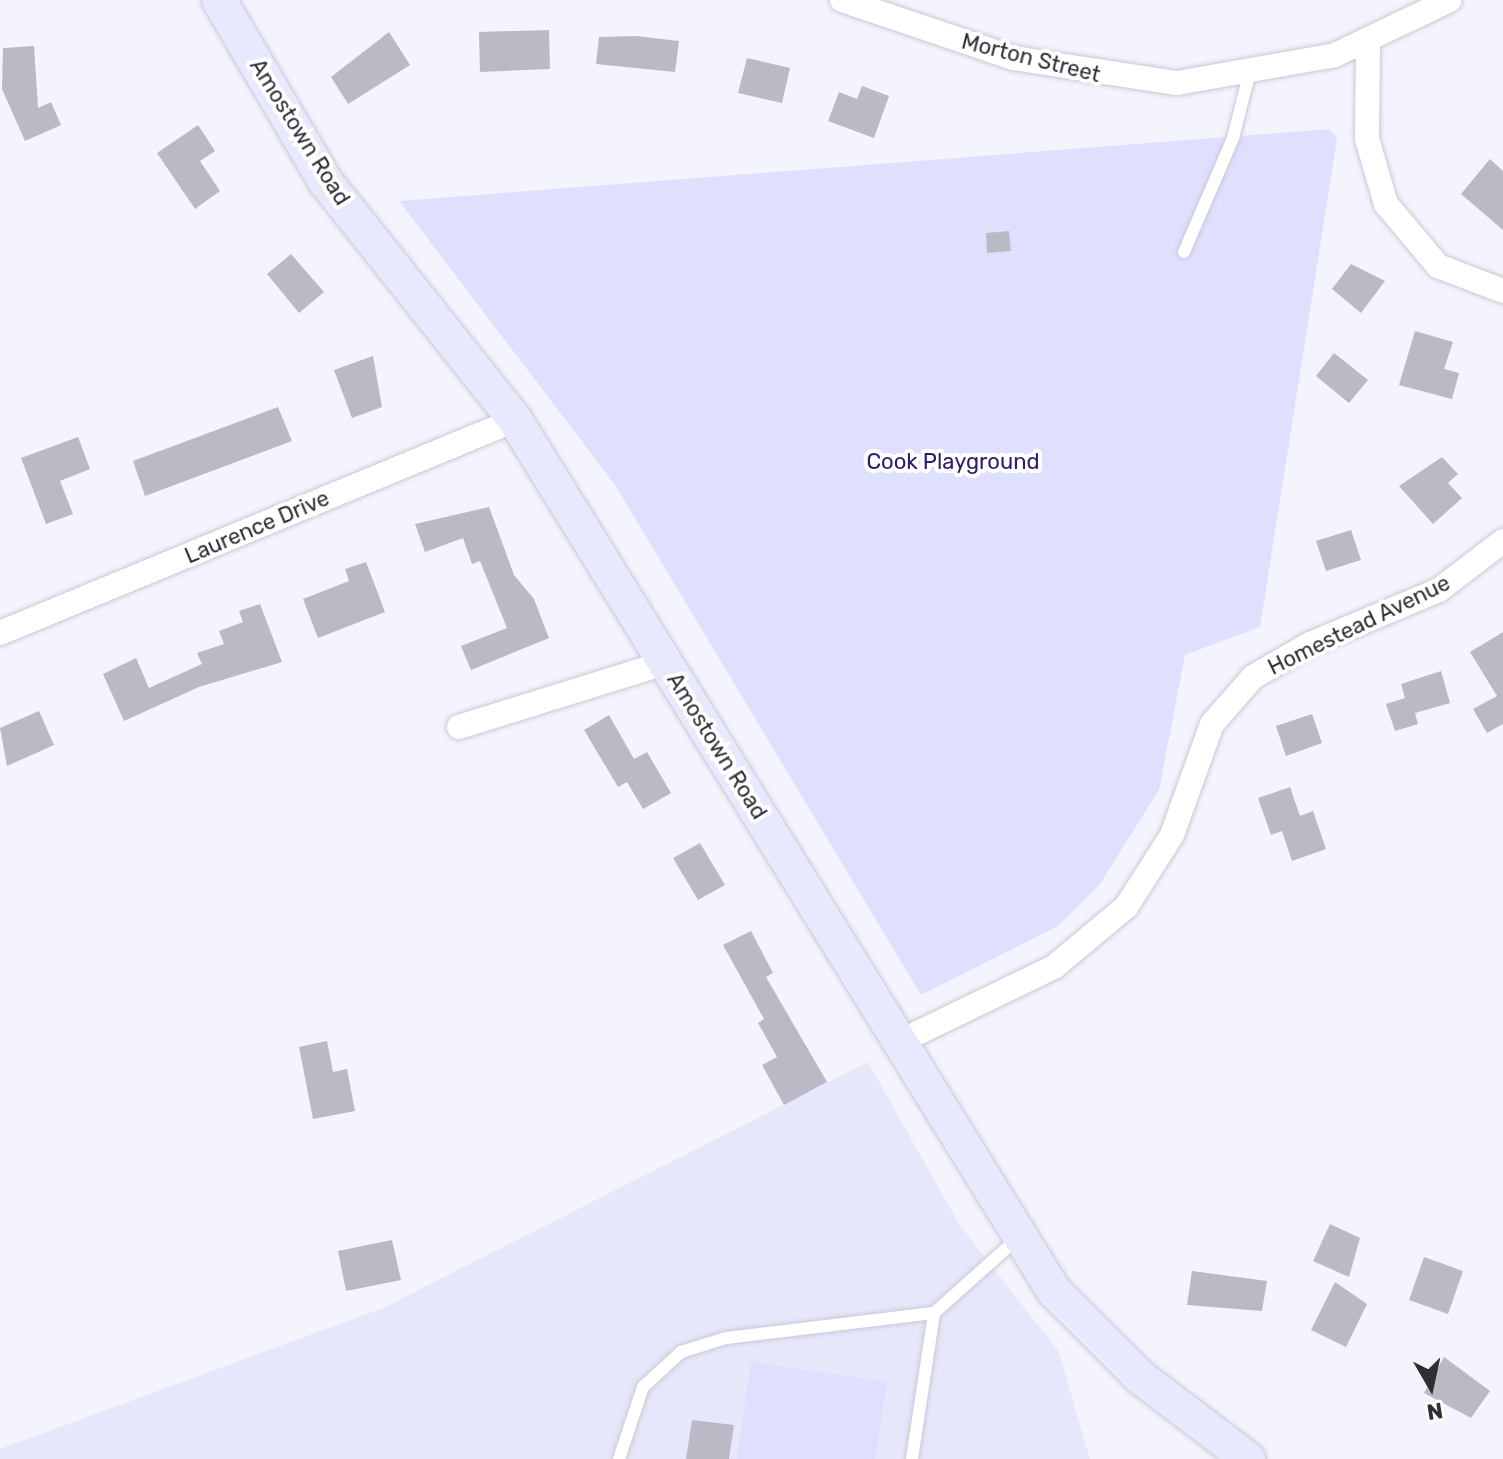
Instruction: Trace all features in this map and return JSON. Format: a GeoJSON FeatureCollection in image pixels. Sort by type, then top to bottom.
{"type":"FeatureCollection","features":[{"type":"Feature","properties":{"kind":"street","name":"Amostown Road"},"geometry":{"type":"LineString","coordinates":[[219,0],[325,181],[515,420],[901,1041],[1018,1238],[1087,1329],[1248,1459]]}},
{"type":"Feature","properties":{"kind":"street","name":"Morton Street"},"geometry":{"type":"LineString","coordinates":[[851,2],[1078,73],[1177,83],[1249,75],[1368,44],[1450,0]]}},
{"type":"Feature","properties":{"kind":"street"},"geometry":{"type":"LineString","coordinates":[[1368,44],[1367,139],[1386,204],[1438,266],[1503,291]]}},
{"type":"Feature","properties":{"kind":"street","name":"Laurence Drive"},"geometry":{"type":"LineString","coordinates":[[0,633],[515,420]]}},
{"type":"Feature","properties":{"kind":"street","name":"Homestead Avenue"},"geometry":{"type":"LineString","coordinates":[[901,1041],[1054,967],[1126,907],[1172,835],[1212,724],[1253,677],[1310,644],[1439,590],[1503,541]]}},
{"type":"Feature","properties":{"kind":"street"},"geometry":{"type":"LineString","coordinates":[[459,727],[665,663]]}},
{"type":"Feature","properties":{"kind":"lane"},"geometry":{"type":"LineString","coordinates":[[1184,252],[1233,138],[1249,75]]}},
{"type":"Feature","properties":{"kind":"lane"},"geometry":{"type":"LineString","coordinates":[[619,1459],[643,1387],[681,1352],[726,1338],[934,1313],[1018,1238]]}},
{"type":"Feature","properties":{"kind":"lane"},"geometry":{"type":"LineString","coordinates":[[912,1459],[934,1313]]}},
{"type":"Feature","properties":{"kind":"shaded area"},"geometry":{"type":"Polygon","coordinates":[[[868,1062],[959,1224],[1059,1352],[1090,1459],[0,1459],[0,1449],[383,1308],[868,1062]]]}},
{"type":"Feature","properties":{"kind":"green space","name":"Cook Playground"},"geometry":{"type":"Polygon","coordinates":[[[1330,129],[1337,139],[1260,627],[1185,655],[1159,790],[1100,884],[1058,926],[921,995],[615,485],[399,201],[1330,129]]]}},
{"type":"Feature","properties":{"kind":"green space"},"geometry":{"type":"Polygon","coordinates":[[[751,1362],[887,1382],[875,1459],[737,1459],[751,1362]]]}},
{"type":"Feature","properties":{"kind":"building"},"geometry":{"type":"Polygon","coordinates":[[[549,30],[550,69],[480,72],[479,32],[549,30]]]}},
{"type":"Feature","properties":{"kind":"building"},"geometry":{"type":"Polygon","coordinates":[[[389,32],[410,65],[348,104],[331,77],[389,32]]]}},
{"type":"Feature","properties":{"kind":"building"},"geometry":{"type":"Polygon","coordinates":[[[636,36],[679,41],[675,72],[596,64],[599,37],[636,36]]]}},
{"type":"Feature","properties":{"kind":"building"},"geometry":{"type":"Polygon","coordinates":[[[34,46],[38,108],[51,102],[61,125],[25,141],[2,89],[3,48],[34,46]]]}},
{"type":"Feature","properties":{"kind":"building"},"geometry":{"type":"Polygon","coordinates":[[[747,58],[790,68],[782,103],[738,93],[747,58]]]}},
{"type":"Feature","properties":{"kind":"building"},"geometry":{"type":"Polygon","coordinates":[[[862,86],[889,96],[874,138],[828,121],[839,92],[857,99],[862,86]]]}},
{"type":"Feature","properties":{"kind":"building"},"geometry":{"type":"Polygon","coordinates":[[[198,125],[215,151],[200,161],[220,191],[195,209],[157,153],[198,125]]]}},
{"type":"Feature","properties":{"kind":"building"},"geometry":{"type":"Polygon","coordinates":[[[1490,159],[1503,171],[1503,230],[1461,194],[1490,159]]]}},
{"type":"Feature","properties":{"kind":"building"},"geometry":{"type":"Polygon","coordinates":[[[1009,231],[1011,251],[987,253],[986,233],[1009,231]]]}},
{"type":"Feature","properties":{"kind":"building"},"geometry":{"type":"Polygon","coordinates":[[[291,254],[324,292],[299,313],[267,274],[291,254]]]}},
{"type":"Feature","properties":{"kind":"building"},"geometry":{"type":"Polygon","coordinates":[[[1351,264],[1385,281],[1361,313],[1332,289],[1351,264]]]}},
{"type":"Feature","properties":{"kind":"building"},"geometry":{"type":"Polygon","coordinates":[[[1415,331],[1453,342],[1444,369],[1459,373],[1452,399],[1399,385],[1415,331]]]}},
{"type":"Feature","properties":{"kind":"building"},"geometry":{"type":"Polygon","coordinates":[[[1334,353],[1368,380],[1349,403],[1316,376],[1334,353]]]}},
{"type":"Feature","properties":{"kind":"building"},"geometry":{"type":"Polygon","coordinates":[[[373,356],[382,407],[352,418],[334,370],[373,356]]]}},
{"type":"Feature","properties":{"kind":"building"},"geometry":{"type":"Polygon","coordinates":[[[278,407],[292,441],[145,496],[133,461],[278,407]]]}},
{"type":"Feature","properties":{"kind":"building"},"geometry":{"type":"Polygon","coordinates":[[[78,437],[90,469],[60,481],[73,514],[46,524],[21,458],[78,437]]]}},
{"type":"Feature","properties":{"kind":"building"},"geometry":{"type":"Polygon","coordinates":[[[1442,457],[1458,474],[1448,483],[1462,498],[1433,524],[1399,486],[1442,457]]]}},
{"type":"Feature","properties":{"kind":"building"},"geometry":{"type":"Polygon","coordinates":[[[489,507],[514,575],[534,599],[549,638],[471,670],[461,646],[507,628],[480,561],[472,564],[463,538],[425,552],[415,524],[489,507]]]}},
{"type":"Feature","properties":{"kind":"building"},"geometry":{"type":"Polygon","coordinates":[[[1351,530],[1361,560],[1326,571],[1316,541],[1351,530]]]}},
{"type":"Feature","properties":{"kind":"building"},"geometry":{"type":"Polygon","coordinates":[[[366,562],[385,612],[318,638],[303,599],[349,581],[345,569],[366,562]]]}},
{"type":"Feature","properties":{"kind":"building"},"geometry":{"type":"Polygon","coordinates":[[[260,604],[282,662],[199,687],[124,721],[103,674],[136,658],[149,688],[202,664],[197,653],[224,644],[219,631],[243,622],[239,611],[260,604]]]}},
{"type":"Feature","properties":{"kind":"building"},"geometry":{"type":"Polygon","coordinates":[[[1503,632],[1503,724],[1487,733],[1473,709],[1497,696],[1470,652],[1503,632]]]}},
{"type":"Feature","properties":{"kind":"building"},"geometry":{"type":"Polygon","coordinates":[[[1441,671],[1450,703],[1415,713],[1418,724],[1395,731],[1386,704],[1405,698],[1401,684],[1441,671]]]}},
{"type":"Feature","properties":{"kind":"building"},"geometry":{"type":"Polygon","coordinates":[[[39,711],[54,745],[7,766],[0,728],[39,711]]]}},
{"type":"Feature","properties":{"kind":"building"},"geometry":{"type":"Polygon","coordinates":[[[1312,714],[1322,743],[1286,756],[1276,726],[1312,714]]]}},
{"type":"Feature","properties":{"kind":"building"},"geometry":{"type":"Polygon","coordinates":[[[609,715],[634,759],[647,752],[671,793],[643,809],[627,782],[618,787],[584,730],[609,715]]]}},
{"type":"Feature","properties":{"kind":"building"},"geometry":{"type":"Polygon","coordinates":[[[1290,787],[1300,816],[1313,811],[1326,849],[1292,861],[1282,831],[1271,835],[1258,798],[1290,787]]]}},
{"type":"Feature","properties":{"kind":"building"},"geometry":{"type":"Polygon","coordinates":[[[700,843],[725,885],[698,900],[673,858],[700,843]]]}},
{"type":"Feature","properties":{"kind":"building"},"geometry":{"type":"Polygon","coordinates":[[[751,931],[773,973],[766,977],[827,1082],[784,1105],[762,1065],[777,1057],[758,1023],[764,1019],[723,945],[751,931]]]}},
{"type":"Feature","properties":{"kind":"building"},"geometry":{"type":"Polygon","coordinates":[[[327,1041],[333,1072],[347,1069],[355,1111],[313,1119],[299,1047],[327,1041]]]}},
{"type":"Feature","properties":{"kind":"building"},"geometry":{"type":"Polygon","coordinates":[[[1330,1224],[1360,1238],[1349,1277],[1313,1261],[1330,1224]]]}},
{"type":"Feature","properties":{"kind":"building"},"geometry":{"type":"Polygon","coordinates":[[[392,1240],[401,1280],[346,1291],[338,1251],[392,1240]]]}},
{"type":"Feature","properties":{"kind":"building"},"geometry":{"type":"Polygon","coordinates":[[[1424,1257],[1463,1271],[1448,1314],[1409,1300],[1424,1257]]]}},
{"type":"Feature","properties":{"kind":"building"},"geometry":{"type":"Polygon","coordinates":[[[1192,1271],[1267,1281],[1262,1311],[1187,1305],[1192,1271]]]}},
{"type":"Feature","properties":{"kind":"building"},"geometry":{"type":"Polygon","coordinates":[[[1335,1282],[1367,1304],[1346,1347],[1311,1330],[1335,1282]]]}},
{"type":"Feature","properties":{"kind":"building"},"geometry":{"type":"Polygon","coordinates":[[[1444,1357],[1490,1391],[1471,1418],[1424,1393],[1444,1357]]]}},
{"type":"Feature","properties":{"kind":"building"},"geometry":{"type":"Polygon","coordinates":[[[692,1420],[734,1425],[729,1459],[686,1459],[692,1420]]]}}]}
